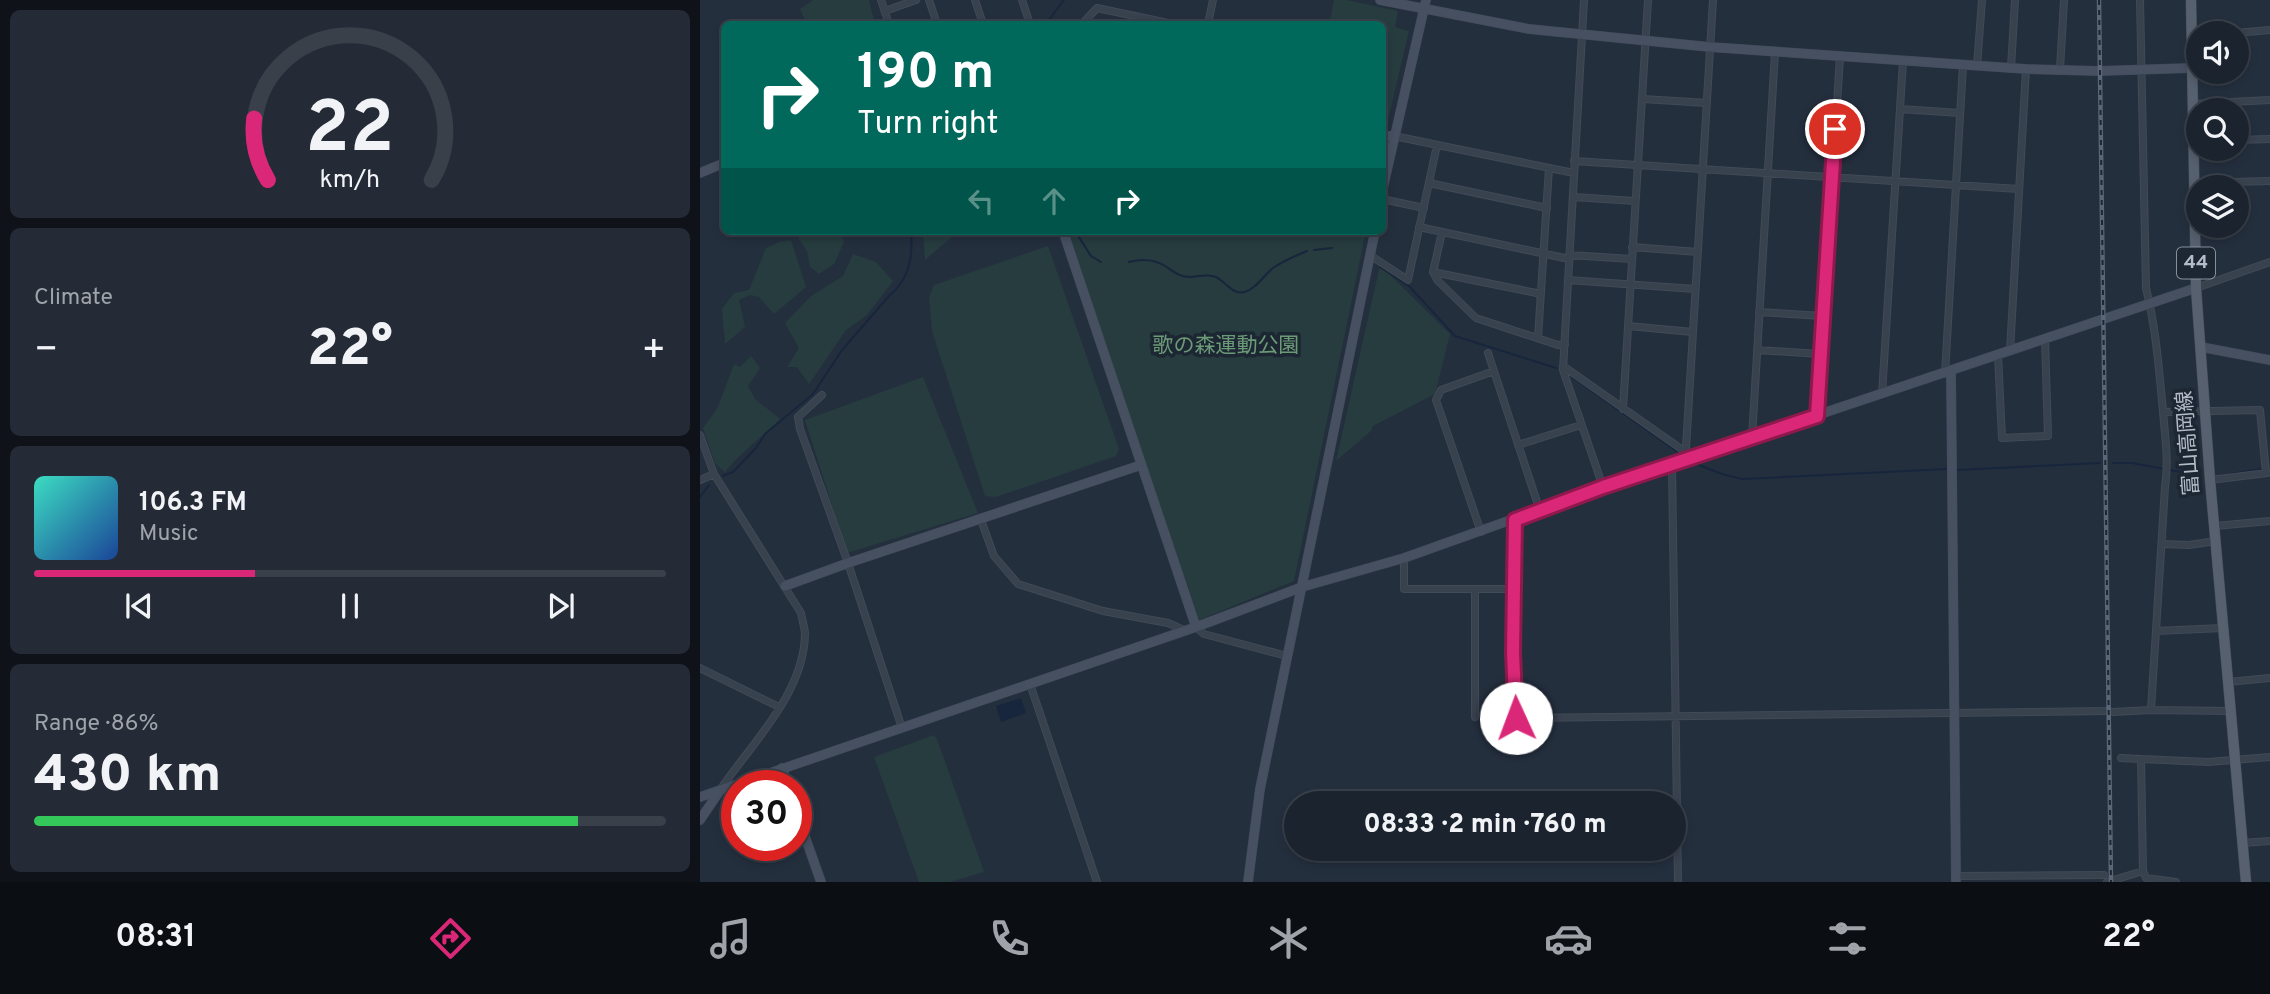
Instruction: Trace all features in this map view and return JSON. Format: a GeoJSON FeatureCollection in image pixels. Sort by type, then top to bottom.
{"type":"FeatureCollection","features":[{"type":"Feature","properties":{"kind":"main road","name":"富山高岡線"},"geometry":{"type":"LineString","coordinates":[[2191,0],[2193,21]]}},
{"type":"Feature","properties":{"kind":"main road","name":"富山高岡線"},"geometry":{"type":"LineString","coordinates":[[2196,238],[2196,288],[2210,480],[2246,882]]}},
{"type":"Feature","properties":{"kind":"street"},"geometry":{"type":"LineString","coordinates":[[881,0],[888,21]]}},
{"type":"Feature","properties":{"kind":"street"},"geometry":{"type":"LineString","coordinates":[[884,11],[916,0]]}},
{"type":"Feature","properties":{"kind":"street"},"geometry":{"type":"LineString","coordinates":[[929,0],[936,21]]}},
{"type":"Feature","properties":{"kind":"street"},"geometry":{"type":"LineString","coordinates":[[975,0],[982,21]]}},
{"type":"Feature","properties":{"kind":"street"},"geometry":{"type":"LineString","coordinates":[[1021,0],[1029,21]]}},
{"type":"Feature","properties":{"kind":"street"},"geometry":{"type":"LineString","coordinates":[[1085,21],[1102,0]]}},
{"type":"Feature","properties":{"kind":"street"},"geometry":{"type":"LineString","coordinates":[[1209,21],[1213,0]]}},
{"type":"Feature","properties":{"kind":"street"},"geometry":{"type":"LineString","coordinates":[[1380,0],[1425,5],[1529,29],[1710,47],[2026,69],[2186,68]]}},
{"type":"Feature","properties":{"kind":"street"},"geometry":{"type":"LineString","coordinates":[[1584,0],[1563,366],[1603,487]]}},
{"type":"Feature","properties":{"kind":"street"},"geometry":{"type":"LineString","coordinates":[[1623,410],[1648,0]]}},
{"type":"Feature","properties":{"kind":"street"},"geometry":{"type":"LineString","coordinates":[[1688,457],[1695,289],[1713,0]]}},
{"type":"Feature","properties":{"kind":"street"},"geometry":{"type":"LineString","coordinates":[[1978,66],[1982,0]]}},
{"type":"Feature","properties":{"kind":"street"},"geometry":{"type":"LineString","coordinates":[[2011,68],[2015,0]]}},
{"type":"Feature","properties":{"kind":"street"},"geometry":{"type":"LineString","coordinates":[[2060,69],[2064,0]]}},
{"type":"Feature","properties":{"kind":"street"},"geometry":{"type":"LineString","coordinates":[[2140,0],[2146,288],[2159,366],[2168,469],[2151,710]]}},
{"type":"Feature","properties":{"kind":"street"},"geometry":{"type":"LineString","coordinates":[[1386,173],[1425,5]]}},
{"type":"Feature","properties":{"kind":"street"},"geometry":{"type":"LineString","coordinates":[[1097,8],[1159,21]]}},
{"type":"Feature","properties":{"kind":"street"},"geometry":{"type":"LineString","coordinates":[[2249,32],[2270,30]]}},
{"type":"Feature","properties":{"kind":"street"},"geometry":{"type":"LineString","coordinates":[[1752,438],[1774,52]]}},
{"type":"Feature","properties":{"kind":"street"},"geometry":{"type":"LineString","coordinates":[[1817,416],[1840,57]]}},
{"type":"Feature","properties":{"kind":"street"},"geometry":{"type":"LineString","coordinates":[[1882,394],[1903,61]]}},
{"type":"Feature","properties":{"kind":"street"},"geometry":{"type":"LineString","coordinates":[[1963,65],[1955,184],[1948,373],[1956,879],[2145,877],[2176,882]]}},
{"type":"Feature","properties":{"kind":"street"},"geometry":{"type":"LineString","coordinates":[[2010,351],[2026,69]]}},
{"type":"Feature","properties":{"kind":"street"},"geometry":{"type":"LineString","coordinates":[[1643,99],[1707,103]]}},
{"type":"Feature","properties":{"kind":"street"},"geometry":{"type":"LineString","coordinates":[[2249,101],[2270,100]]}},
{"type":"Feature","properties":{"kind":"street"},"geometry":{"type":"LineString","coordinates":[[1900,109],[1960,113]]}},
{"type":"Feature","properties":{"kind":"street"},"geometry":{"type":"LineString","coordinates":[[1386,136],[1574,173]]}},
{"type":"Feature","properties":{"kind":"street"},"geometry":{"type":"LineString","coordinates":[[2249,140],[2270,139]]}},
{"type":"Feature","properties":{"kind":"street"},"geometry":{"type":"LineString","coordinates":[[1371,256],[1408,280],[1437,145]]}},
{"type":"Feature","properties":{"kind":"street"},"geometry":{"type":"LineString","coordinates":[[1574,161],[2019,189]]}},
{"type":"Feature","properties":{"kind":"street"},"geometry":{"type":"LineString","coordinates":[[700,173],[721,164]]}},
{"type":"Feature","properties":{"kind":"street"},"geometry":{"type":"LineString","coordinates":[[1538,338],[1549,168]]}},
{"type":"Feature","properties":{"kind":"street"},"geometry":{"type":"LineString","coordinates":[[2249,182],[2270,181]]}},
{"type":"Feature","properties":{"kind":"street"},"geometry":{"type":"LineString","coordinates":[[1429,183],[1546,208]]}},
{"type":"Feature","properties":{"kind":"street"},"geometry":{"type":"LineString","coordinates":[[1573,197],[1635,201]]}},
{"type":"Feature","properties":{"kind":"street"},"geometry":{"type":"LineString","coordinates":[[1386,201],[1424,208]]}},
{"type":"Feature","properties":{"kind":"street"},"geometry":{"type":"LineString","coordinates":[[1419,227],[1543,254],[1632,259]]}},
{"type":"Feature","properties":{"kind":"street"},"geometry":{"type":"LineString","coordinates":[[1442,232],[1433,272],[1438,281],[1476,318],[1558,345],[1565,344]]}},
{"type":"Feature","properties":{"kind":"street"},"geometry":{"type":"LineString","coordinates":[[1064,235],[1141,465],[1191,629]]}},
{"type":"Feature","properties":{"kind":"street"},"geometry":{"type":"LineString","coordinates":[[1248,882],[1260,789],[1374,235]]}},
{"type":"Feature","properties":{"kind":"street"},"geometry":{"type":"LineString","coordinates":[[1632,247],[1698,252]]}},
{"type":"Feature","properties":{"kind":"street"},"geometry":{"type":"LineString","coordinates":[[700,797],[1191,629],[1302,587],[1404,558],[1688,457],[1948,373],[2270,262]]}},
{"type":"Feature","properties":{"kind":"street"},"geometry":{"type":"LineString","coordinates":[[1433,272],[1541,294]]}},
{"type":"Feature","properties":{"kind":"street"},"geometry":{"type":"LineString","coordinates":[[1568,280],[1695,289]]}},
{"type":"Feature","properties":{"kind":"street"},"geometry":{"type":"LineString","coordinates":[[1759,312],[1823,316]]}},
{"type":"Feature","properties":{"kind":"street"},"geometry":{"type":"LineString","coordinates":[[1628,326],[1693,332]]}},
{"type":"Feature","properties":{"kind":"street"},"geometry":{"type":"LineString","coordinates":[[1998,355],[2002,438],[2048,436],[2045,339]]}},
{"type":"Feature","properties":{"kind":"street"},"geometry":{"type":"LineString","coordinates":[[2201,347],[2270,360]]}},
{"type":"Feature","properties":{"kind":"street"},"geometry":{"type":"LineString","coordinates":[[1757,350],[1820,354]]}},
{"type":"Feature","properties":{"kind":"street"},"geometry":{"type":"LineString","coordinates":[[1488,353],[1540,511]]}},
{"type":"Feature","properties":{"kind":"street"},"geometry":{"type":"LineString","coordinates":[[1563,366],[1688,457]]}},
{"type":"Feature","properties":{"kind":"street"},"geometry":{"type":"LineString","coordinates":[[1481,532],[1436,401],[1441,390],[1494,371]]}},
{"type":"Feature","properties":{"kind":"street"},"geometry":{"type":"LineString","coordinates":[[822,395],[798,417],[902,728]]}},
{"type":"Feature","properties":{"kind":"street"},"geometry":{"type":"LineString","coordinates":[[2210,480],[2268,473],[2260,410]]}},
{"type":"Feature","properties":{"kind":"street"},"geometry":{"type":"LineString","coordinates":[[2163,412],[2270,410]]}},
{"type":"Feature","properties":{"kind":"street"},"geometry":{"type":"LineString","coordinates":[[1518,445],[1581,425]]}},
{"type":"Feature","properties":{"kind":"street"},"geometry":{"type":"LineString","coordinates":[[700,435],[714,474],[801,613],[805,633],[797,671],[769,727],[735,768],[700,820]]}},
{"type":"Feature","properties":{"kind":"street"},"geometry":{"type":"LineString","coordinates":[[1672,464],[1678,882]]}},
{"type":"Feature","properties":{"kind":"street"},"geometry":{"type":"LineString","coordinates":[[785,586],[1141,465]]}},
{"type":"Feature","properties":{"kind":"street"},"geometry":{"type":"LineString","coordinates":[[700,481],[714,474]]}},
{"type":"Feature","properties":{"kind":"street"},"geometry":{"type":"LineString","coordinates":[[981,520],[993,556],[1018,584],[1103,611],[1168,623],[1287,656]]}},
{"type":"Feature","properties":{"kind":"street"},"geometry":{"type":"LineString","coordinates":[[1515,520],[1513,653],[1516,718],[2230,710]]}},
{"type":"Feature","properties":{"kind":"street"},"geometry":{"type":"LineString","coordinates":[[2215,526],[2270,521]]}},
{"type":"Feature","properties":{"kind":"street"},"geometry":{"type":"LineString","coordinates":[[2162,544],[2189,545],[2216,541]]}},
{"type":"Feature","properties":{"kind":"street"},"geometry":{"type":"LineString","coordinates":[[1404,558],[1404,589],[1514,589]]}},
{"type":"Feature","properties":{"kind":"street"},"geometry":{"type":"LineString","coordinates":[[1475,589],[1475,717]]}},
{"type":"Feature","properties":{"kind":"street"},"geometry":{"type":"LineString","coordinates":[[2156,631],[2223,628]]}},
{"type":"Feature","properties":{"kind":"street"},"geometry":{"type":"LineString","coordinates":[[700,668],[779,707]]}},
{"type":"Feature","properties":{"kind":"street"},"geometry":{"type":"LineString","coordinates":[[2228,682],[2270,678]]}},
{"type":"Feature","properties":{"kind":"street"},"geometry":{"type":"LineString","coordinates":[[1030,684],[1097,882]]}},
{"type":"Feature","properties":{"kind":"street"},"geometry":{"type":"LineString","coordinates":[[2121,758],[2208,762],[2270,757]]}},
{"type":"Feature","properties":{"kind":"street"},"geometry":{"type":"LineString","coordinates":[[2141,759],[2145,877]]}},
{"type":"Feature","properties":{"kind":"street"},"geometry":{"type":"LineString","coordinates":[[2241,843],[2270,841]]}},
{"type":"Feature","properties":{"kind":"street"},"geometry":{"type":"LineString","coordinates":[[812,856],[821,882]]}},
{"type":"Feature","properties":{"kind":"green space"},"geometry":{"type":"Polygon","coordinates":[[[813,0],[869,0],[874,21],[806,21],[800,9],[813,0]]]}},
{"type":"Feature","properties":{"kind":"green space"},"geometry":{"type":"Polygon","coordinates":[[[1334,0],[1347,0],[1398,11],[1395,27],[1409,31],[1386,125],[1386,21],[1330,21],[1334,0]]]}},
{"type":"Feature","properties":{"kind":"green space"},"geometry":{"type":"Polygon","coordinates":[[[800,235],[841,235],[844,242],[834,264],[819,274],[810,267],[807,251],[798,238],[800,235]]]}},
{"type":"Feature","properties":{"kind":"green space"},"geometry":{"type":"Polygon","coordinates":[[[923,235],[954,235],[925,260],[923,235]]]}},
{"type":"Feature","properties":{"kind":"green space","name":"歌の森運動公園"},"geometry":{"type":"Polygon","coordinates":[[[1067,235],[1365,235],[1294,581],[1199,620],[1067,235]]]}},
{"type":"Feature","properties":{"kind":"green space"},"geometry":{"type":"Polygon","coordinates":[[[791,240],[806,287],[774,314],[759,297],[750,295],[739,300],[745,327],[725,344],[722,309],[734,293],[749,290],[766,248],[791,240]]]}},
{"type":"Feature","properties":{"kind":"green space"},"geometry":{"type":"Polygon","coordinates":[[[1048,246],[1119,449],[1116,456],[996,497],[985,496],[932,331],[929,297],[934,285],[1048,246]]]}},
{"type":"Feature","properties":{"kind":"green space"},"geometry":{"type":"Polygon","coordinates":[[[853,254],[876,262],[893,281],[867,315],[846,330],[809,384],[797,367],[787,367],[799,348],[785,323],[811,296],[843,276],[853,254]]]}},
{"type":"Feature","properties":{"kind":"green space"},"geometry":{"type":"Polygon","coordinates":[[[1380,265],[1450,334],[1435,394],[1373,426],[1371,431],[1336,461],[1380,265]]]}},
{"type":"Feature","properties":{"kind":"green space"},"geometry":{"type":"Polygon","coordinates":[[[751,356],[760,368],[748,386],[755,399],[780,419],[725,472],[715,463],[703,428],[718,407],[734,364],[740,367],[751,356]]]}},
{"type":"Feature","properties":{"kind":"green space"},"geometry":{"type":"Polygon","coordinates":[[[923,377],[978,513],[847,553],[805,420],[923,377]]]}},
{"type":"Feature","properties":{"kind":"green space"},"geometry":{"type":"Polygon","coordinates":[[[934,735],[984,872],[950,882],[919,882],[874,757],[934,735]]]}},
{"type":"Feature","properties":{"kind":"water"},"geometry":{"type":"Polygon","coordinates":[[[1021,698],[1026,713],[1001,722],[996,706],[1021,698]]]}},
{"type":"Feature","properties":{"kind":"waterway"},"geometry":{"type":"LineString","coordinates":[[1048,21],[1064,0]]}},
{"type":"Feature","properties":{"kind":"waterway"},"geometry":{"type":"LineString","coordinates":[[723,476],[733,472],[756,448],[765,434],[813,394],[842,350],[902,282],[909,266],[911,235]]}},
{"type":"Feature","properties":{"kind":"waterway"},"geometry":{"type":"LineString","coordinates":[[1078,235],[1091,256],[1101,262]]}},
{"type":"Feature","properties":{"kind":"waterway"},"geometry":{"type":"LineString","coordinates":[[1314,250],[1332,248]]}},
{"type":"Feature","properties":{"kind":"waterway"},"geometry":{"type":"LineString","coordinates":[[1129,262],[1156,262],[1186,277],[1213,276],[1232,290],[1240,292],[1248,291],[1277,265],[1307,251]]}},
{"type":"Feature","properties":{"kind":"waterway"},"geometry":{"type":"LineString","coordinates":[[1380,267],[1409,286],[1455,336],[1556,368]]}},
{"type":"Feature","properties":{"kind":"waterway"},"geometry":{"type":"LineString","coordinates":[[1572,377],[1682,455]]}},
{"type":"Feature","properties":{"kind":"waterway"},"geometry":{"type":"LineString","coordinates":[[1956,470],[2100,463]]}},
{"type":"Feature","properties":{"kind":"waterway"},"geometry":{"type":"LineString","coordinates":[[2113,463],[2132,463],[2164,469]]}},
{"type":"Feature","properties":{"kind":"waterway"},"geometry":{"type":"LineString","coordinates":[[1699,465],[1742,479],[1947,469]]}},
{"type":"Feature","properties":{"kind":"waterway"},"geometry":{"type":"LineString","coordinates":[[2218,476],[2262,469]]}},
{"type":"Feature","properties":{"kind":"waterway"},"geometry":{"type":"LineString","coordinates":[[2170,470],[2200,476]]}},
{"type":"Feature","properties":{"kind":"waterway"},"geometry":{"type":"LineString","coordinates":[[700,497],[709,485]]}},
{"type":"Feature","properties":{"kind":"railway"},"geometry":{"type":"LineString","coordinates":[[2099,0],[2111,882]]}},
{"type":"Feature","properties":{"kind":"route"},"geometry":{"type":"LineString","coordinates":[[1516,718],[1513,653],[1515,520],[1603,487],[1817,416],[1835,129]]}}]}
